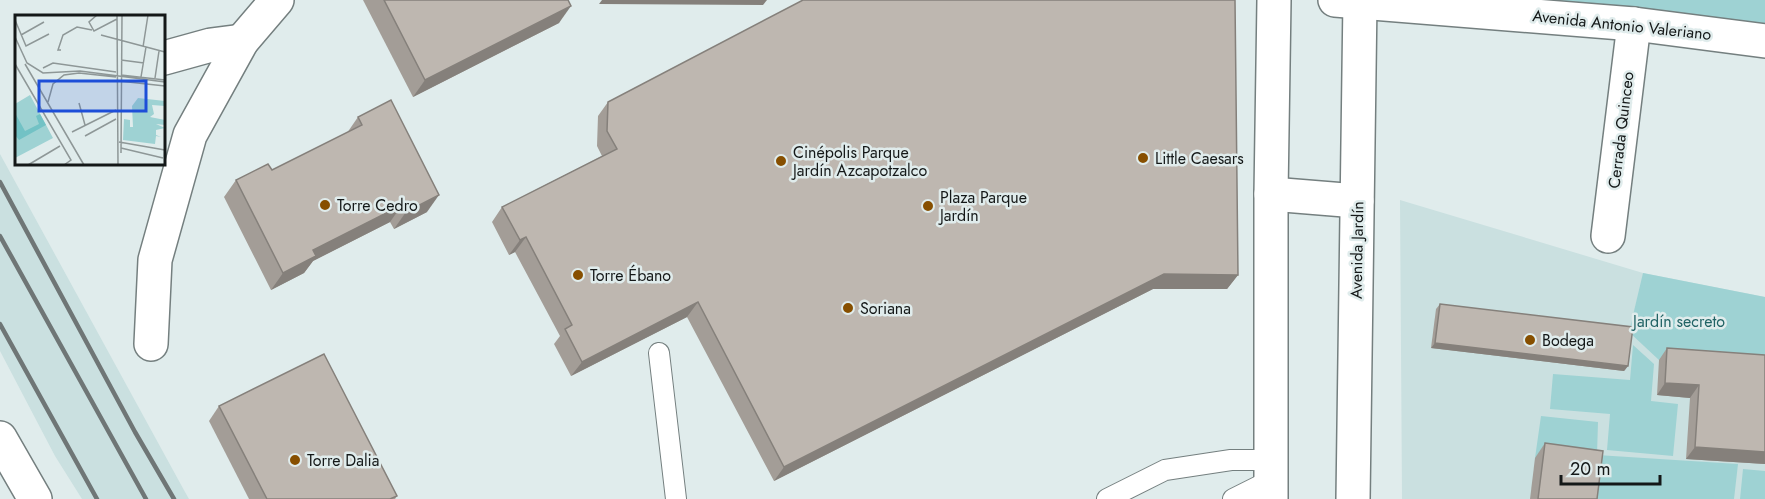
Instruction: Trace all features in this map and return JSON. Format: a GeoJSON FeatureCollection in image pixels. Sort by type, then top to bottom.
{"type":"FeatureCollection","features":[{"type":"Feature","properties":{"kind":"street"},"geometry":{"type":"LineString","coordinates":[[150,344],[155,260],[190,135],[242,41],[278,0]]}},
{"type":"Feature","properties":{"kind":"street"},"geometry":{"type":"LineString","coordinates":[[1271,479],[1270,194],[1274,0]]}},
{"type":"Feature","properties":{"kind":"street","name":"Avenida Antonio Valeriano"},"geometry":{"type":"LineString","coordinates":[[1351,0],[1634,24],[1765,41]]}},
{"type":"Feature","properties":{"kind":"street","name":"Avenida Jardín"},"geometry":{"type":"LineString","coordinates":[[1351,0],[1357,201],[1353,499]]}},
{"type":"Feature","properties":{"kind":"street","name":"Cerrada Quinceo"},"geometry":{"type":"LineString","coordinates":[[1608,236],[1634,24]]}},
{"type":"Feature","properties":{"kind":"street"},"geometry":{"type":"LineString","coordinates":[[165,58],[211,45],[242,41]]}},
{"type":"Feature","properties":{"kind":"street"},"geometry":{"type":"LineString","coordinates":[[1270,194],[1357,201]]}},
{"type":"Feature","properties":{"kind":"street"},"geometry":{"type":"LineString","coordinates":[[0,438],[35,499]]}},
{"type":"Feature","properties":{"kind":"lane"},"geometry":{"type":"LineString","coordinates":[[659,353],[676,499]]}},
{"type":"Feature","properties":{"kind":"lane"},"geometry":{"type":"LineString","coordinates":[[1107,499],[1165,470],[1231,459],[1271,479]]}},
{"type":"Feature","properties":{"kind":"lane"},"geometry":{"type":"LineString","coordinates":[[1233,499],[1271,479]]}},
{"type":"Feature","properties":{"kind":"shaded area"},"geometry":{"type":"Polygon","coordinates":[[[0,154],[189,499],[82,499],[55,456],[0,351],[0,154]]]}},
{"type":"Feature","properties":{"kind":"shaded area"},"geometry":{"type":"Polygon","coordinates":[[[1400,200],[1643,273],[1765,297],[1765,499],[1402,499],[1400,200]]]}},
{"type":"Feature","properties":{"kind":"green space"},"geometry":{"type":"Polygon","coordinates":[[[1529,0],[1765,0],[1765,29],[1529,0]]]}},
{"type":"Feature","properties":{"kind":"green space","name":"Jardín secreto"},"geometry":{"type":"Polygon","coordinates":[[[1643,273],[1765,297],[1765,367],[1659,360],[1629,332],[1643,273]]]}},
{"type":"Feature","properties":{"kind":"green space"},"geometry":{"type":"Polygon","coordinates":[[[1633,345],[1654,364],[1651,401],[1678,404],[1673,456],[1607,450],[1610,414],[1550,409],[1553,374],[1630,380],[1633,345]]]}},
{"type":"Feature","properties":{"kind":"green space"},"geometry":{"type":"Polygon","coordinates":[[[1541,416],[1598,422],[1597,455],[1738,464],[1734,499],[1588,499],[1535,458],[1541,416]]]}},
{"type":"Feature","properties":{"kind":"green space"},"geometry":{"type":"Polygon","coordinates":[[[1743,469],[1765,471],[1765,499],[1740,499],[1743,469]]]}},
{"type":"Feature","properties":{"kind":"building"},"geometry":{"type":"Polygon","coordinates":[[[384,0],[568,0],[571,6],[425,80],[384,0]]]}},
{"type":"Feature","properties":{"kind":"building","name":"Plaza Parque Jardín"},"geometry":{"type":"Polygon","coordinates":[[[803,0],[1235,0],[1238,275],[1164,274],[784,467],[698,302],[582,362],[565,329],[572,325],[526,237],[520,240],[502,207],[617,149],[607,131],[608,102],[803,0]]]}},
{"type":"Feature","properties":{"kind":"building","name":"Torre Cedro"},"geometry":{"type":"Polygon","coordinates":[[[391,100],[439,195],[406,212],[402,205],[313,250],[316,256],[283,273],[236,180],[268,164],[272,170],[362,125],[358,117],[391,100]]]}},
{"type":"Feature","properties":{"kind":"building","name":"Bodega"},"geometry":{"type":"Polygon","coordinates":[[[1440,304],[1633,327],[1628,366],[1435,343],[1440,304]]]}},
{"type":"Feature","properties":{"kind":"building"},"geometry":{"type":"Polygon","coordinates":[[[1667,348],[1765,355],[1765,452],[1695,447],[1699,385],[1665,383],[1667,348]]]}},
{"type":"Feature","properties":{"kind":"building","name":"Torre Dalia"},"geometry":{"type":"Polygon","coordinates":[[[324,354],[397,496],[390,499],[267,499],[219,406],[324,354]]]}},
{"type":"Feature","properties":{"kind":"building"},"geometry":{"type":"Polygon","coordinates":[[[1545,443],[1603,451],[1597,499],[1538,499],[1545,443]]]}},
{"type":"Feature","properties":{"kind":"railway"},"geometry":{"type":"LineString","coordinates":[[0,182],[135,432],[174,499]]}},
{"type":"Feature","properties":{"kind":"railway"},"geometry":{"type":"LineString","coordinates":[[0,236],[146,499]]}},
{"type":"Feature","properties":{"kind":"railway"},"geometry":{"type":"LineString","coordinates":[[0,324],[97,499]]}},
{"type":"Feature","properties":{"kind":"place","name":"Little Caesars"},"geometry":{"type":"Point","coordinates":[1143,158]}},
{"type":"Feature","properties":{"kind":"place","name":"Cinépolis Parque Jardín Azcapotzalco"},"geometry":{"type":"Point","coordinates":[781,161]}},
{"type":"Feature","properties":{"kind":"place","name":"Torre Cedro"},"geometry":{"type":"Point","coordinates":[325,205]}},
{"type":"Feature","properties":{"kind":"place","name":"Plaza Parque Jardín"},"geometry":{"type":"Point","coordinates":[928,206]}},
{"type":"Feature","properties":{"kind":"place","name":"Torre Ébano"},"geometry":{"type":"Point","coordinates":[578,275]}},
{"type":"Feature","properties":{"kind":"place","name":"Soriana"},"geometry":{"type":"Point","coordinates":[848,308]}},
{"type":"Feature","properties":{"kind":"place","name":"Bodega"},"geometry":{"type":"Point","coordinates":[1530,340]}},
{"type":"Feature","properties":{"kind":"place","name":"Torre Dalia"},"geometry":{"type":"Point","coordinates":[295,460]}}]}
